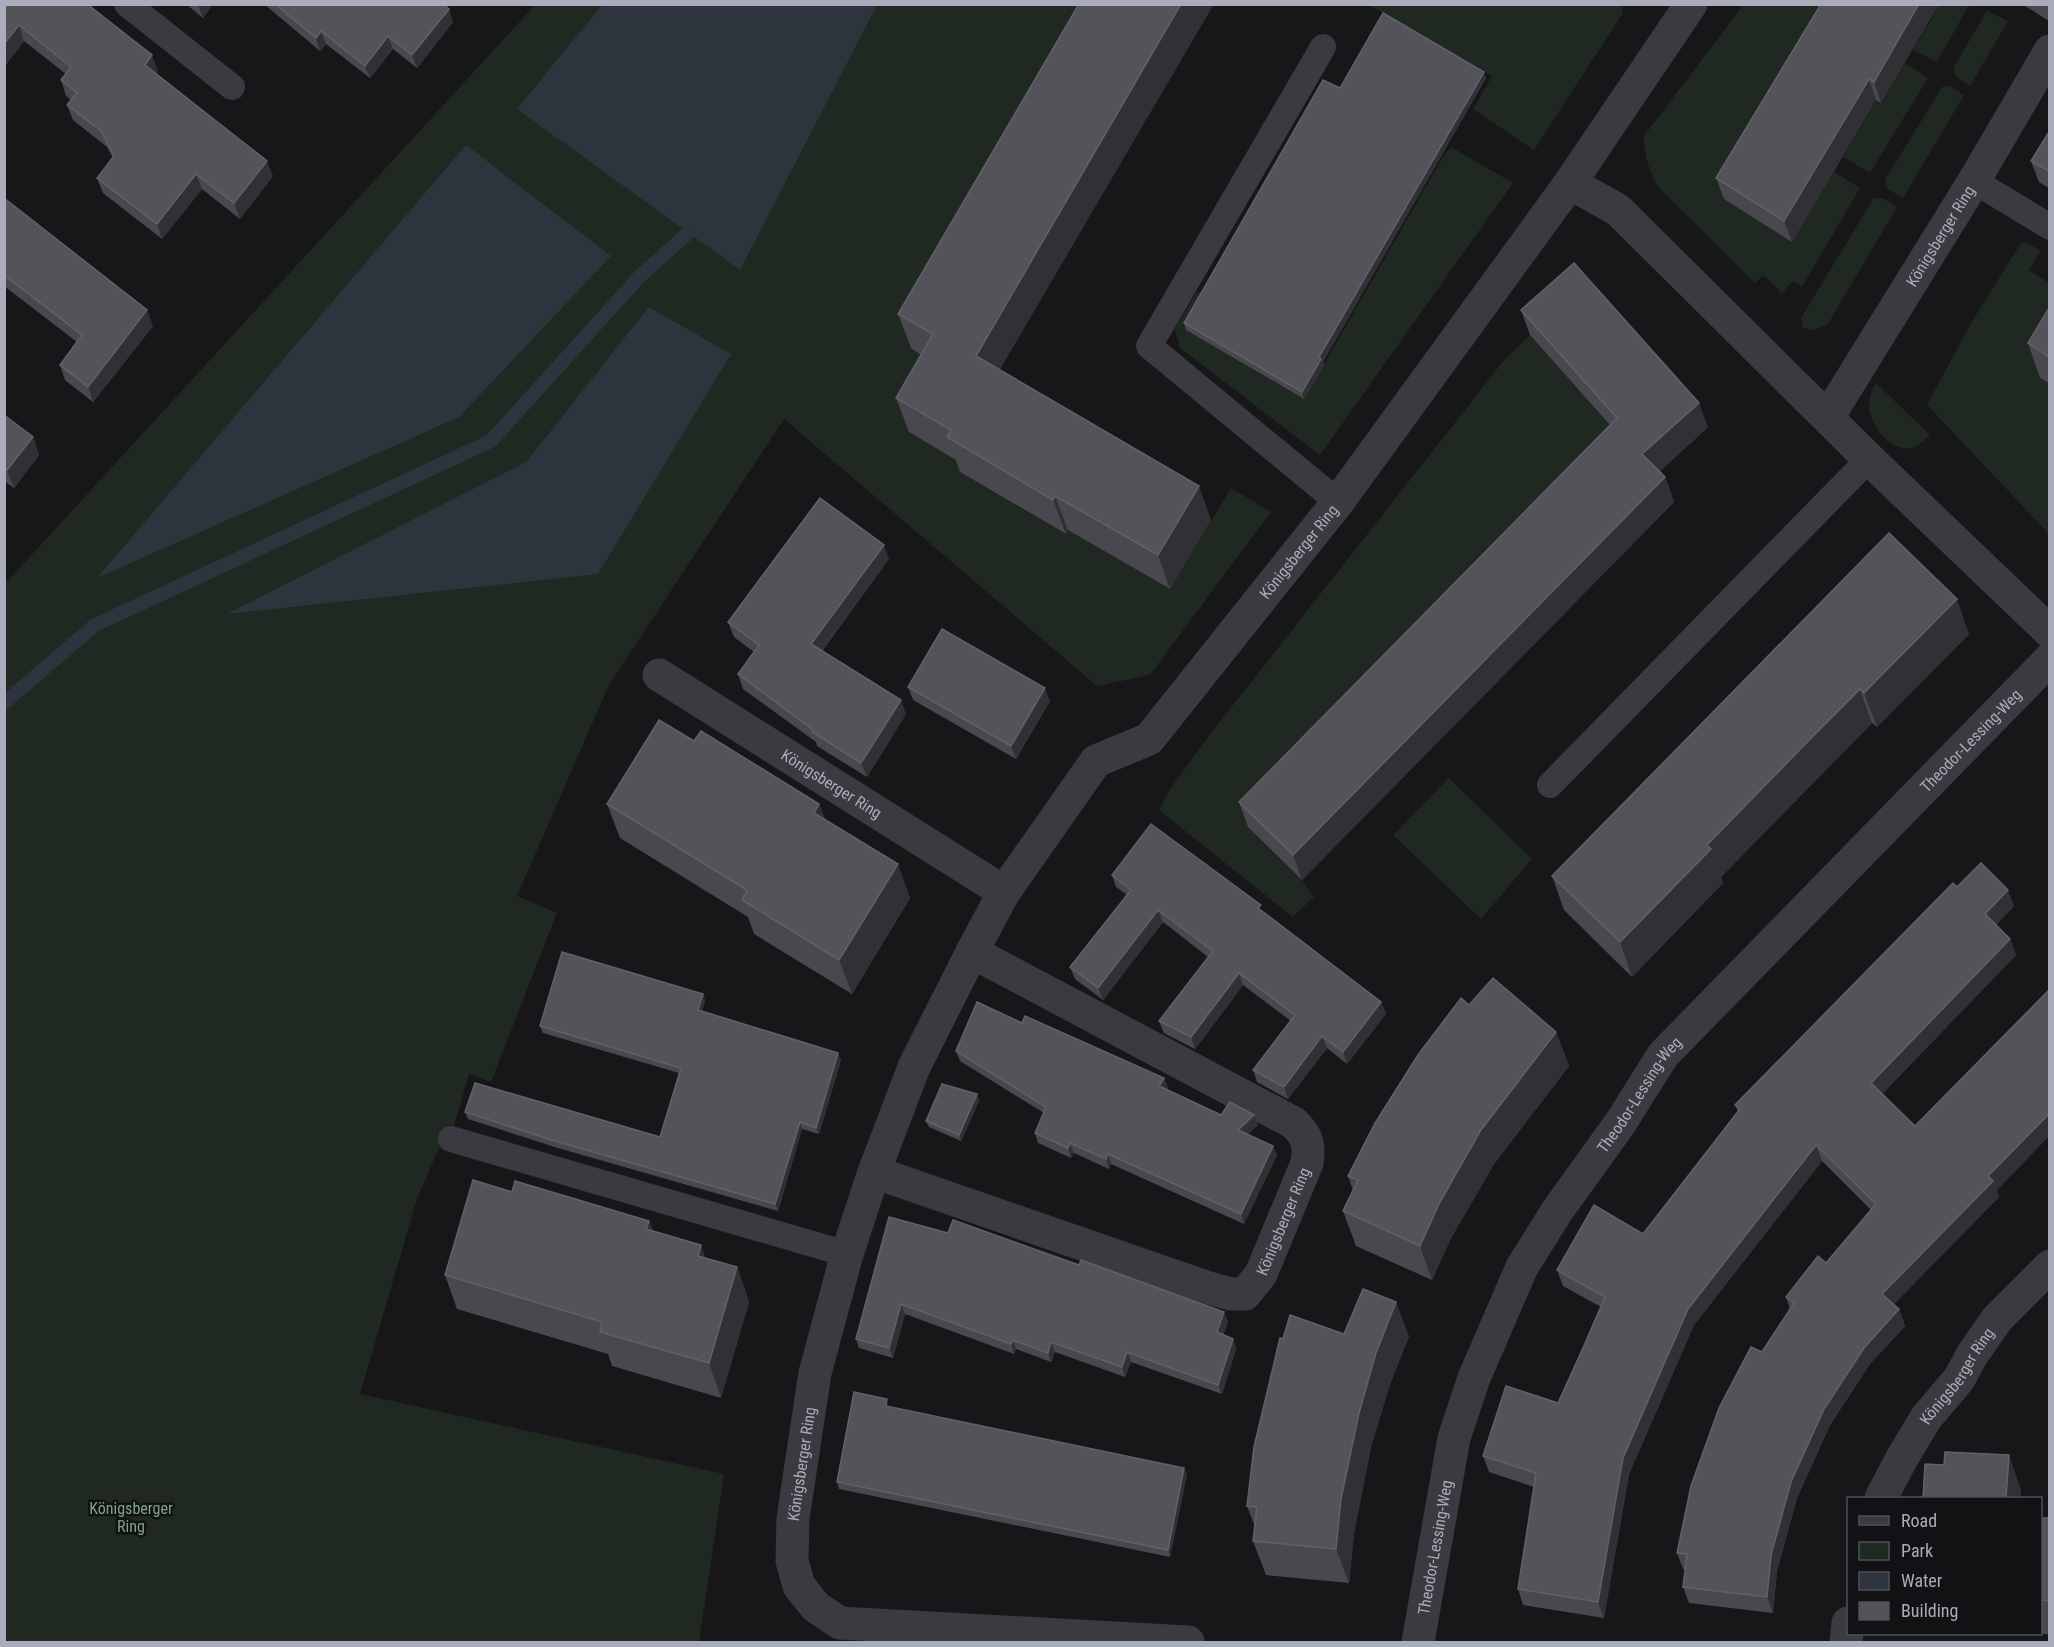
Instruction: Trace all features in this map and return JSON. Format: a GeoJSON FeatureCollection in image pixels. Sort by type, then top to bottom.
{"type":"FeatureCollection","features":[{"type":"Feature","properties":{"kind":"street","name":"Königsberger Ring"},"geometry":{"type":"LineString","coordinates":[[1188,1642],[875,1634],[840,1623],[816,1607],[799,1586],[792,1561],[793,1518],[813,1384],[847,1254],[874,1172],[914,1067],[1004,892],[1096,760],[1149,739],[1338,502],[1570,183],[1691,4]]}},
{"type":"Feature","properties":{"kind":"street","name":"Königsberger Ring"},"geometry":{"type":"LineString","coordinates":[[1828,417],[1974,181],[2049,51]]}},
{"type":"Feature","properties":{"kind":"street"},"geometry":{"type":"LineString","coordinates":[[1570,183],[1618,210],[1869,459],[2049,632]]}},
{"type":"Feature","properties":{"kind":"street","name":"Theodor-Lessing-Weg"},"geometry":{"type":"LineString","coordinates":[[1418,1642],[1454,1438],[1474,1378],[1522,1267],[1557,1211],[1621,1122],[1663,1055],[2049,659]]}},
{"type":"Feature","properties":{"kind":"street","name":"Königsberger Ring"},"geometry":{"type":"LineString","coordinates":[[659,675],[1004,892]]}},
{"type":"Feature","properties":{"kind":"street","name":"Königsberger Ring"},"geometry":{"type":"LineString","coordinates":[[874,1172],[1231,1294],[1245,1294],[1261,1274],[1307,1163],[1310,1145],[1303,1133],[1294,1123],[972,952]]}},
{"type":"Feature","properties":{"kind":"street","name":"Königsberger Ring"},"geometry":{"type":"LineString","coordinates":[[1882,1497],[1926,1418],[1959,1379],[1972,1355],[1997,1319],[2049,1266]]}},
{"type":"Feature","properties":{"kind":"lane"},"geometry":{"type":"LineString","coordinates":[[128,4],[232,87]]}},
{"type":"Feature","properties":{"kind":"lane"},"geometry":{"type":"LineString","coordinates":[[1323,47],[1149,346],[1338,502]]}},
{"type":"Feature","properties":{"kind":"lane"},"geometry":{"type":"LineString","coordinates":[[1974,181],[2049,227]]}},
{"type":"Feature","properties":{"kind":"lane"},"geometry":{"type":"LineString","coordinates":[[1550,785],[1869,459]]}},
{"type":"Feature","properties":{"kind":"lane"},"geometry":{"type":"LineString","coordinates":[[451,1139],[847,1254]]}},
{"type":"Feature","properties":{"kind":"green space"},"geometry":{"type":"Polygon","coordinates":[[[1622,4],[1623,13],[1534,150],[1473,109],[1492,76],[1369,5],[1622,4]]]}},
{"type":"Feature","properties":{"kind":"green space"},"geometry":{"type":"Polygon","coordinates":[[[535,5],[1112,5],[911,348],[945,369],[964,465],[960,472],[1065,534],[1068,530],[1170,589],[1231,488],[1271,512],[1150,675],[1097,686],[784,419],[609,685],[517,896],[557,913],[491,1082],[469,1074],[451,1137],[438,1150],[417,1199],[360,1394],[724,1474],[699,1642],[5,1642],[4,585],[535,5]]]}},
{"type":"Feature","properties":{"kind":"green space"},"geometry":{"type":"Polygon","coordinates":[[[1743,5],[1842,5],[1792,242],[1834,172],[1860,188],[1802,287],[1793,281],[1782,293],[1763,275],[1755,283],[1659,188],[1650,170],[1645,151],[1644,136],[1743,5]]]}},
{"type":"Feature","properties":{"kind":"green space"},"geometry":{"type":"Polygon","coordinates":[[[1935,5],[1969,5],[1937,62],[1913,50],[1936,11],[1935,5]]]}},
{"type":"Feature","properties":{"kind":"green space"},"geometry":{"type":"Polygon","coordinates":[[[1987,11],[2008,21],[1970,86],[1956,76],[1953,68],[1987,11]]]}},
{"type":"Feature","properties":{"kind":"green space"},"geometry":{"type":"Polygon","coordinates":[[[1905,63],[1928,78],[1870,173],[1843,157],[1877,100],[1882,103],[1905,63]]]}},
{"type":"Feature","properties":{"kind":"green space"},"geometry":{"type":"Polygon","coordinates":[[[1949,86],[1964,95],[1903,198],[1888,189],[1885,180],[1942,87],[1949,86]]]}},
{"type":"Feature","properties":{"kind":"green space"},"geometry":{"type":"Polygon","coordinates":[[[1451,147],[1513,183],[1320,455],[1180,348],[1175,328],[1196,293],[1204,291],[1187,330],[1304,399],[1444,155],[1451,147]]]}},
{"type":"Feature","properties":{"kind":"green space"},"geometry":{"type":"Polygon","coordinates":[[[1883,198],[1897,207],[1828,324],[1815,330],[1803,328],[1801,318],[1873,199],[1883,198]]]}},
{"type":"Feature","properties":{"kind":"green space"},"geometry":{"type":"Polygon","coordinates":[[[2021,243],[2027,243],[2041,251],[2029,270],[2049,283],[2049,534],[1927,405],[1971,323],[2021,243]]]}},
{"type":"Feature","properties":{"kind":"green space"},"geometry":{"type":"Polygon","coordinates":[[[1530,335],[1635,449],[1302,880],[1314,897],[1293,917],[1159,810],[1170,789],[1211,733],[1505,359],[1530,335]]]}},
{"type":"Feature","properties":{"kind":"green space"},"geometry":{"type":"Polygon","coordinates":[[[1876,383],[1930,435],[1921,443],[1911,448],[1903,448],[1896,446],[1882,435],[1873,420],[1869,405],[1876,383]]]}},
{"type":"Feature","properties":{"kind":"green space"},"geometry":{"type":"Polygon","coordinates":[[[1449,778],[1532,859],[1481,919],[1393,835],[1449,778]]]}},
{"type":"Feature","properties":{"kind":"water"},"geometry":{"type":"Polygon","coordinates":[[[602,5],[877,5],[740,270],[517,109],[602,5]]]}},
{"type":"Feature","properties":{"kind":"water"},"geometry":{"type":"Polygon","coordinates":[[[466,145],[611,256],[459,417],[97,578],[466,145]]]}},
{"type":"Feature","properties":{"kind":"water"},"geometry":{"type":"Polygon","coordinates":[[[649,307],[731,354],[598,574],[227,614],[526,462],[649,307]]]}},
{"type":"Feature","properties":{"kind":"building"},"geometry":{"type":"Polygon","coordinates":[[[4,4],[87,4],[152,55],[145,65],[267,161],[234,203],[196,174],[157,224],[97,178],[114,156],[101,131],[67,105],[77,93],[61,80],[71,67],[19,25],[4,44],[4,4]]]}},
{"type":"Feature","properties":{"kind":"building"},"geometry":{"type":"Polygon","coordinates":[[[275,4],[443,4],[449,9],[412,55],[388,36],[365,66],[321,31],[316,38],[275,4]]]}},
{"type":"Feature","properties":{"kind":"building"},"geometry":{"type":"Polygon","coordinates":[[[1079,4],[1181,4],[976,356],[1199,486],[1158,555],[1055,496],[1053,500],[947,437],[951,430],[896,398],[933,334],[898,314],[1079,4]]]}},
{"type":"Feature","properties":{"kind":"building"},"geometry":{"type":"Polygon","coordinates":[[[1821,4],[1919,4],[1874,82],[1869,79],[1784,221],[1716,178],[1821,4]]]}},
{"type":"Feature","properties":{"kind":"building"},"geometry":{"type":"Polygon","coordinates":[[[1383,13],[1484,72],[1319,357],[1321,359],[1302,392],[1184,323],[1323,80],[1340,88],[1383,13]]]}},
{"type":"Feature","properties":{"kind":"building"},"geometry":{"type":"Polygon","coordinates":[[[2049,132],[2049,171],[2031,161],[2049,132]]]}},
{"type":"Feature","properties":{"kind":"building"},"geometry":{"type":"Polygon","coordinates":[[[4,198],[147,310],[88,387],[60,365],[82,335],[4,275],[4,198]]]}},
{"type":"Feature","properties":{"kind":"building"},"geometry":{"type":"Polygon","coordinates":[[[1574,263],[1699,403],[1642,454],[1665,477],[1293,855],[1239,802],[1617,418],[1521,310],[1574,263]]]}},
{"type":"Feature","properties":{"kind":"building"},"geometry":{"type":"Polygon","coordinates":[[[2049,308],[2049,357],[2028,343],[2049,308]]]}},
{"type":"Feature","properties":{"kind":"building"},"geometry":{"type":"Polygon","coordinates":[[[4,415],[33,437],[7,470],[4,468],[4,415]]]}},
{"type":"Feature","properties":{"kind":"building"},"geometry":{"type":"Polygon","coordinates":[[[820,498],[884,545],[811,644],[901,700],[861,763],[812,732],[813,730],[738,674],[759,645],[728,622],[820,498]]]}},
{"type":"Feature","properties":{"kind":"building"},"geometry":{"type":"Polygon","coordinates":[[[1889,533],[1957,599],[1864,693],[1860,689],[1818,731],[1707,845],[1711,849],[1620,942],[1552,876],[1889,533]]]}},
{"type":"Feature","properties":{"kind":"building"},"geometry":{"type":"Polygon","coordinates":[[[942,629],[1045,688],[1011,746],[908,687],[942,629]]]}},
{"type":"Feature","properties":{"kind":"building"},"geometry":{"type":"Polygon","coordinates":[[[659,720],[694,741],[701,731],[819,804],[814,813],[898,864],[839,960],[742,900],[747,890],[607,804],[659,720]]]}},
{"type":"Feature","properties":{"kind":"building"},"geometry":{"type":"Polygon","coordinates":[[[1151,824],[1261,905],[1258,908],[1381,1002],[1343,1052],[1322,1036],[1284,1087],[1253,1070],[1295,1015],[1239,973],[1191,1037],[1159,1021],[1213,951],[1158,910],[1098,988],[1070,967],[1131,890],[1112,875],[1151,824]]]}},
{"type":"Feature","properties":{"kind":"building"},"geometry":{"type":"Polygon","coordinates":[[[1981,863],[2008,890],[1985,914],[2010,939],[1871,1083],[1915,1126],[2049,990],[2049,1114],[1988,1176],[1993,1181],[1882,1294],[1899,1309],[1864,1348],[1824,1409],[1791,1482],[1771,1555],[1767,1597],[1683,1587],[1687,1554],[1677,1553],[1691,1486],[1719,1408],[1751,1347],[1762,1352],[1794,1303],[1786,1297],[1818,1256],[1826,1263],[1876,1204],[1816,1145],[1688,1309],[1623,1458],[1598,1602],[1518,1589],[1536,1473],[1483,1456],[1506,1386],[1558,1403],[1583,1348],[1605,1297],[1557,1270],[1594,1205],[1643,1234],[1740,1109],[1735,1105],[1953,883],[1957,887],[1981,863]]]}},
{"type":"Feature","properties":{"kind":"building"},"geometry":{"type":"Polygon","coordinates":[[[562,952],[703,994],[698,1010],[838,1053],[816,1128],[800,1122],[775,1204],[555,1141],[465,1112],[475,1083],[660,1137],[681,1068],[540,1026],[562,952]]]}},
{"type":"Feature","properties":{"kind":"building"},"geometry":{"type":"Polygon","coordinates":[[[1493,978],[1556,1032],[1481,1130],[1439,1204],[1420,1246],[1343,1211],[1358,1180],[1348,1176],[1375,1123],[1418,1055],[1461,998],[1469,1005],[1493,978]]]}},
{"type":"Feature","properties":{"kind":"building"},"geometry":{"type":"Polygon","coordinates":[[[977,1002],[1022,1023],[1025,1016],[1164,1078],[1159,1086],[1221,1115],[1230,1102],[1254,1115],[1238,1130],[1273,1146],[1241,1214],[1108,1154],[1106,1159],[1070,1143],[1068,1148],[1035,1133],[1046,1107],[956,1051],[977,1002]]]}},
{"type":"Feature","properties":{"kind":"building"},"geometry":{"type":"Polygon","coordinates":[[[942,1084],[977,1094],[959,1135],[926,1121],[942,1084]]]}},
{"type":"Feature","properties":{"kind":"building"},"geometry":{"type":"Polygon","coordinates":[[[473,1180],[512,1192],[515,1181],[649,1221],[646,1229],[701,1245],[698,1256],[737,1267],[709,1363],[600,1332],[602,1322],[445,1275],[473,1180]]]}},
{"type":"Feature","properties":{"kind":"building"},"geometry":{"type":"Polygon","coordinates":[[[889,1217],[948,1233],[953,1220],[1079,1265],[1081,1260],[1224,1312],[1217,1332],[1233,1339],[1218,1385],[1127,1352],[1122,1367],[1051,1342],[1048,1353],[1013,1340],[1011,1344],[901,1304],[889,1348],[856,1339],[889,1217]]]}},
{"type":"Feature","properties":{"kind":"building"},"geometry":{"type":"Polygon","coordinates":[[[1363,1289],[1396,1302],[1376,1353],[1359,1413],[1341,1499],[1336,1549],[1253,1541],[1257,1507],[1247,1506],[1254,1447],[1280,1338],[1283,1339],[1290,1315],[1344,1334],[1363,1289]]]}},
{"type":"Feature","properties":{"kind":"building"},"geometry":{"type":"Polygon","coordinates":[[[854,1392],[887,1399],[886,1406],[1184,1468],[1168,1550],[837,1482],[854,1392]]]}},
{"type":"Feature","properties":{"kind":"building"},"geometry":{"type":"Polygon","coordinates":[[[1945,1452],[2009,1455],[2006,1497],[1923,1497],[1925,1464],[1944,1465],[1945,1452]]]}},
{"type":"Feature","properties":{"kind":"building"},"geometry":{"type":"Polygon","coordinates":[[[2042,1518],[2049,1518],[2049,1601],[2042,1600],[2042,1518]]]}},
{"type":"Feature","properties":{"kind":"waterway"},"geometry":{"type":"LineString","coordinates":[[4,703],[95,625],[491,441],[640,276],[687,234]]}}]}
